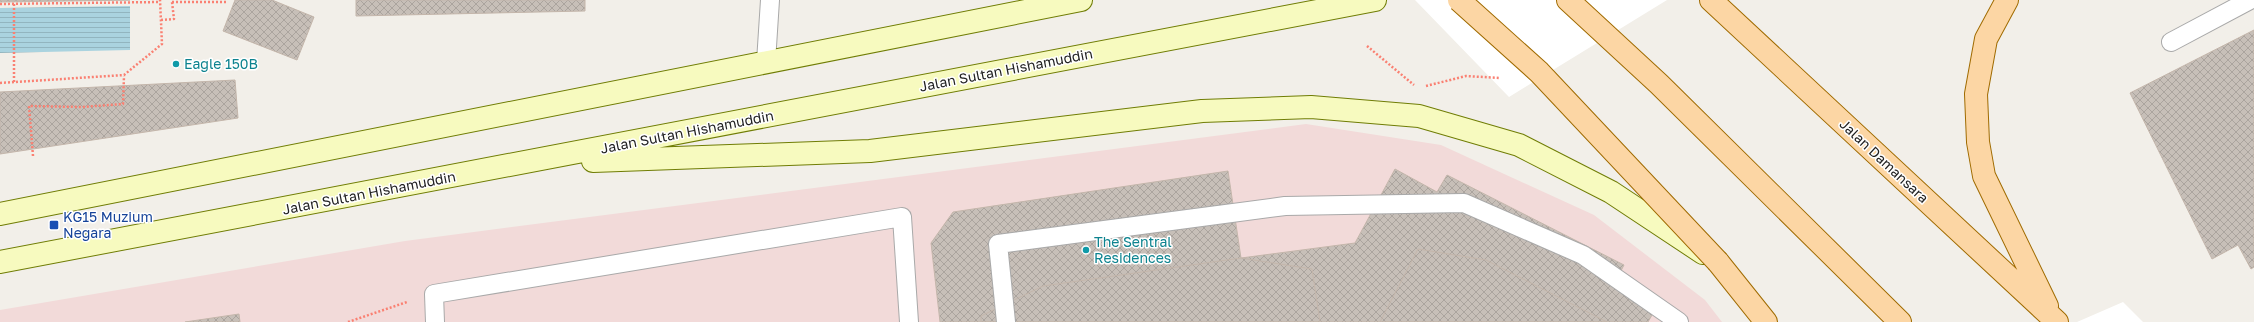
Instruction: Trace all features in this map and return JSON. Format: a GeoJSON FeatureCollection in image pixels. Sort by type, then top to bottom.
{"type":"FeatureCollection","features":[{"type":"Feature","properties":{"kind":"main road"},"geometry":{"type":"LineString","coordinates":[[0,214],[1081,0]]}},
{"type":"Feature","properties":{"kind":"main road","name":"Jalan Sultan Hishamuddin"},"geometry":{"type":"LineString","coordinates":[[0,262],[1374,0]]}},
{"type":"Feature","properties":{"kind":"main road"},"geometry":{"type":"LineString","coordinates":[[1459,0],[1539,72],[1718,262],[1766,322]]}},
{"type":"Feature","properties":{"kind":"main road"},"geometry":{"type":"LineString","coordinates":[[1568,0],[1659,84],[1900,322]]}},
{"type":"Feature","properties":{"kind":"main road","name":"Jalan Damansara"},"geometry":{"type":"LineString","coordinates":[[1711,0],[2055,319]]}},
{"type":"Feature","properties":{"kind":"main road"},"geometry":{"type":"LineString","coordinates":[[2007,0],[1986,40],[1976,94],[1978,142],[1984,176],[2055,319]]}},
{"type":"Feature","properties":{"kind":"main road"},"geometry":{"type":"LineString","coordinates":[[522,163],[870,151],[1202,111],[1311,107],[1411,115],[1519,145],[1612,192],[1718,262]]}},
{"type":"Feature","properties":{"kind":"lane"},"geometry":{"type":"LineString","coordinates":[[766,62],[770,0]]}},
{"type":"Feature","properties":{"kind":"lane"},"geometry":{"type":"LineString","coordinates":[[2171,42],[2250,0]]}},
{"type":"Feature","properties":{"kind":"lane"},"geometry":{"type":"LineString","coordinates":[[1006,322],[998,244],[1285,206],[1464,203],[1583,255],[1679,322]]}},
{"type":"Feature","properties":{"kind":"lane"},"geometry":{"type":"LineString","coordinates":[[436,322],[434,294],[902,217],[909,322]]}},
{"type":"Feature","properties":{"kind":"path"},"geometry":{"type":"LineString","coordinates":[[0,4],[160,1],[162,44],[124,75],[0,83]]}},
{"type":"Feature","properties":{"kind":"path"},"geometry":{"type":"LineString","coordinates":[[161,20],[174,19],[172,1],[228,2]]}},
{"type":"Feature","properties":{"kind":"path"},"geometry":{"type":"LineString","coordinates":[[14,4],[14,82]]}},
{"type":"Feature","properties":{"kind":"path"},"geometry":{"type":"LineString","coordinates":[[1367,46],[1418,88],[1466,76],[1502,78]]}},
{"type":"Feature","properties":{"kind":"path"},"geometry":{"type":"LineString","coordinates":[[33,156],[29,106],[82,107],[123,104],[124,75]]}},
{"type":"Feature","properties":{"kind":"path"},"geometry":{"type":"LineString","coordinates":[[348,322],[434,294]]}},
{"type":"Feature","properties":{"kind":"shaded area"},"geometry":{"type":"Polygon","coordinates":[[[1306,124],[1441,145],[1594,215],[1705,300],[1722,322],[0,322],[0,310],[405,241],[1306,124]]]}},
{"type":"Feature","properties":{"kind":"water"},"geometry":{"type":"Polygon","coordinates":[[[130,6],[130,50],[0,53],[0,8],[130,6]]]}},
{"type":"Feature","properties":{"kind":"pier"},"geometry":{"type":"Polygon","coordinates":[[[1415,0],[1667,0],[1509,97],[1415,0]]]}},
{"type":"Feature","properties":{"kind":"pier"},"geometry":{"type":"Polygon","coordinates":[[[2123,302],[2143,322],[2077,322],[2123,302]]]}},
{"type":"Feature","properties":{"kind":"building"},"geometry":{"type":"Polygon","coordinates":[[[0,0],[130,0],[0,2],[0,0]]]}},
{"type":"Feature","properties":{"kind":"building"},"geometry":{"type":"Polygon","coordinates":[[[235,0],[272,0],[314,17],[297,60],[223,31],[235,0]]]}},
{"type":"Feature","properties":{"kind":"building"},"geometry":{"type":"Polygon","coordinates":[[[356,0],[585,0],[585,11],[356,16],[356,0]]]}},
{"type":"Feature","properties":{"kind":"building"},"geometry":{"type":"Polygon","coordinates":[[[2254,30],[2254,267],[2251,269],[2238,245],[2212,259],[2130,93],[2254,30]]]}},
{"type":"Feature","properties":{"kind":"building"},"geometry":{"type":"Polygon","coordinates":[[[235,80],[238,118],[0,154],[0,92],[235,80]]]}},
{"type":"Feature","properties":{"kind":"building","name":"The Sentral Residences"},"geometry":{"type":"Polygon","coordinates":[[[1395,169],[1437,192],[1447,175],[1624,265],[1613,286],[1656,308],[1648,322],[940,322],[931,243],[953,212],[1228,171],[1241,258],[1355,243],[1395,169]]]}},
{"type":"Feature","properties":{"kind":"building"},"geometry":{"type":"Polygon","coordinates":[[[1418,249],[1486,260],[1607,322],[1380,322],[1418,249]]]}},
{"type":"Feature","properties":{"kind":"building"},"geometry":{"type":"Polygon","coordinates":[[[1241,258],[1312,269],[1320,322],[981,322],[981,316],[1043,286],[1241,258]]]}},
{"type":"Feature","properties":{"kind":"building"},"geometry":{"type":"Polygon","coordinates":[[[239,314],[240,322],[185,322],[239,314]]]}},
{"type":"Feature","properties":{"kind":"place","name":"Eagle 150B"},"geometry":{"type":"Point","coordinates":[176,64]}},
{"type":"Feature","properties":{"kind":"place","name":"KG15 Muzium Negara"},"geometry":{"type":"Point","coordinates":[54,225]}},
{"type":"Feature","properties":{"kind":"place","name":"The Sentral Residences"},"geometry":{"type":"Point","coordinates":[1086,250]}}]}
